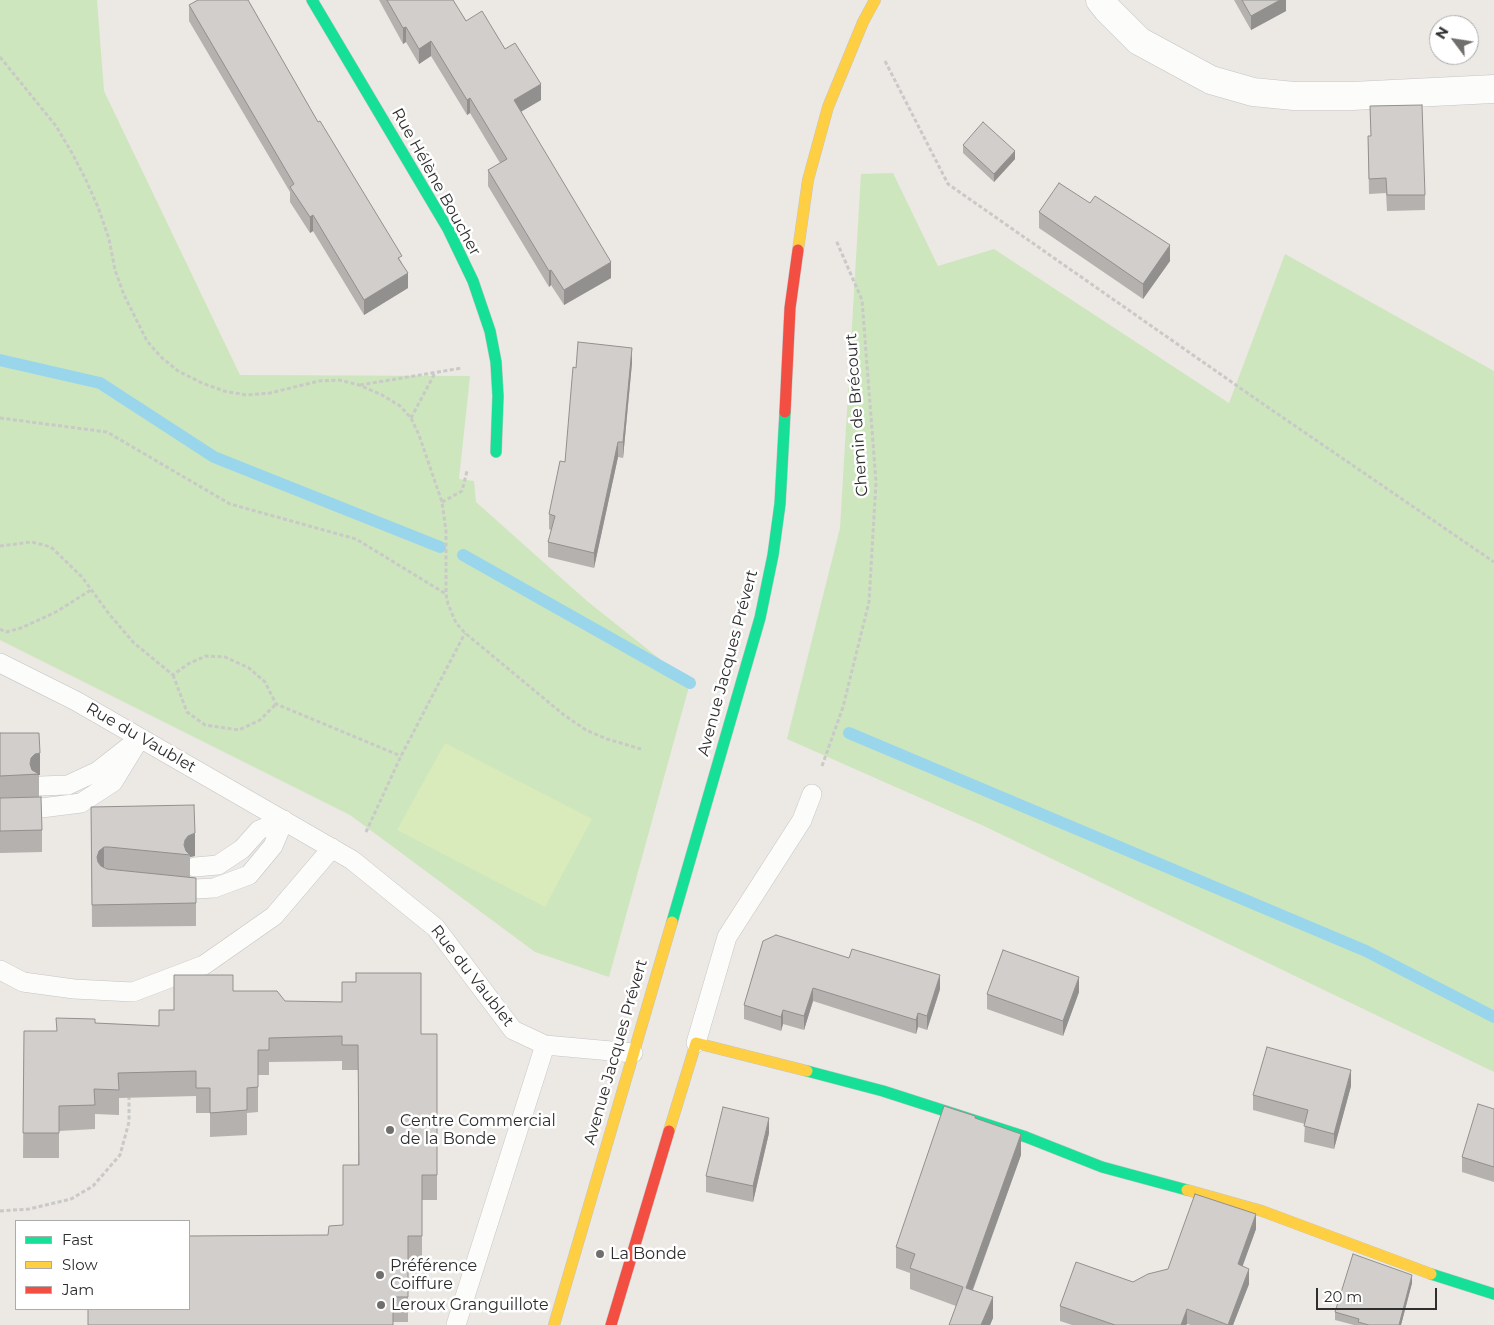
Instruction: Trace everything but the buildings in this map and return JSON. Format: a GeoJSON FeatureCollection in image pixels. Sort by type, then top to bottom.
{"type":"FeatureCollection","features":[{"type":"Feature","properties":{"kind":"street","name":"Rue Hélène Boucher"},"geometry":{"type":"LineString","coordinates":[[312,0],[448,229],[473,281],[490,331],[496,362],[498,396],[496,452]]}},
{"type":"Feature","properties":{"kind":"street","name":"Avenue Jacques Prévert"},"geometry":{"type":"LineString","coordinates":[[554,1325],[760,618],[773,555],[780,504],[790,308],[808,180],[828,107],[863,22],[875,0]]}},
{"type":"Feature","properties":{"kind":"street"},"geometry":{"type":"LineString","coordinates":[[1100,0],[1139,41],[1211,80],[1253,92],[1294,96],[1352,96],[1494,89]]}},
{"type":"Feature","properties":{"kind":"street"},"geometry":{"type":"LineString","coordinates":[[611,1325],[696,1043],[883,1091],[1026,1137],[1102,1167],[1262,1211],[1435,1276],[1494,1294]]}},
{"type":"Feature","properties":{"kind":"lane","name":"Rue du Vaublet"},"geometry":{"type":"LineString","coordinates":[[0,663],[76,701],[352,860],[436,928],[513,1030],[545,1045],[633,1053]]}},
{"type":"Feature","properties":{"kind":"lane"},"geometry":{"type":"LineString","coordinates":[[41,786],[68,785],[98,771],[140,738]]}},
{"type":"Feature","properties":{"kind":"lane"},"geometry":{"type":"LineString","coordinates":[[0,809],[41,808],[81,803],[113,782],[140,738]]}},
{"type":"Feature","properties":{"kind":"lane"},"geometry":{"type":"LineString","coordinates":[[696,1043],[726,937],[802,820],[812,794]]}},
{"type":"Feature","properties":{"kind":"lane"},"geometry":{"type":"LineString","coordinates":[[195,867],[218,865],[242,849],[259,830],[284,820]]}},
{"type":"Feature","properties":{"kind":"lane"},"geometry":{"type":"LineString","coordinates":[[156,885],[195,889],[214,888],[249,875],[273,846],[284,820]]}},
{"type":"Feature","properties":{"kind":"lane"},"geometry":{"type":"LineString","coordinates":[[0,970],[24,982],[74,989],[133,992],[204,965],[274,916],[332,848]]}},
{"type":"Feature","properties":{"kind":"lane"},"geometry":{"type":"LineString","coordinates":[[456,1325],[545,1045]]}},
{"type":"Feature","properties":{"kind":"path"},"geometry":{"type":"LineString","coordinates":[[863,22],[897,82],[948,184],[1274,412],[1494,562]]}},
{"type":"Feature","properties":{"kind":"path"},"geometry":{"type":"LineString","coordinates":[[0,57],[56,126],[72,153],[98,207],[124,294],[147,341],[161,357],[178,370],[202,383],[224,391],[246,395],[270,393],[319,381],[339,380],[359,385],[382,395],[400,406],[410,418],[419,435],[442,502],[446,531],[446,594],[452,616],[465,633],[564,715],[586,730],[607,739],[641,749]]}},
{"type":"Feature","properties":{"kind":"path","name":"Chemin de Brécourt"},"geometry":{"type":"LineString","coordinates":[[830,744],[843,707],[869,602],[876,482],[862,300],[834,237]]}},
{"type":"Feature","properties":{"kind":"path"},"geometry":{"type":"LineString","coordinates":[[359,385],[496,362]]}},
{"type":"Feature","properties":{"kind":"path"},"geometry":{"type":"LineString","coordinates":[[410,418],[436,373]]}},
{"type":"Feature","properties":{"kind":"path"},"geometry":{"type":"LineString","coordinates":[[0,418],[107,432],[230,504],[356,539],[446,594]]}},
{"type":"Feature","properties":{"kind":"path"},"geometry":{"type":"LineString","coordinates":[[442,502],[462,491],[467,471]]}},
{"type":"Feature","properties":{"kind":"path"},"geometry":{"type":"LineString","coordinates":[[0,546],[32,542],[50,547],[82,577],[109,614],[134,642],[173,676],[187,712],[205,725],[239,730],[260,720],[276,704]]}},
{"type":"Feature","properties":{"kind":"path"},"geometry":{"type":"LineString","coordinates":[[0,629],[6,632],[21,628],[56,612],[91,590]]}},
{"type":"Feature","properties":{"kind":"path"},"geometry":{"type":"LineString","coordinates":[[352,860],[402,756],[465,633]]}},
{"type":"Feature","properties":{"kind":"path"},"geometry":{"type":"LineString","coordinates":[[173,676],[188,664],[206,656],[224,657],[249,668],[265,682],[276,704],[402,756]]}},
{"type":"Feature","properties":{"kind":"path"},"geometry":{"type":"LineString","coordinates":[[0,1211],[29,1209],[71,1199],[93,1186],[120,1155],[130,1122],[130,1095]]}},
{"type":"Feature","properties":{"kind":"green space"},"geometry":{"type":"Polygon","coordinates":[[[0,0],[97,0],[104,91],[240,375],[470,376],[459,479],[474,481],[476,502],[587,601],[690,683],[609,977],[535,952],[350,815],[0,640],[0,0]]]}},
{"type":"Feature","properties":{"kind":"green space"},"geometry":{"type":"Polygon","coordinates":[[[893,173],[938,266],[994,249],[1229,403],[1285,254],[1494,371],[1494,1072],[986,827],[787,739],[840,528],[861,174],[893,173]]]}},
{"type":"Feature","properties":{"kind":"green space"},"geometry":{"type":"Polygon","coordinates":[[[445,743],[592,819],[545,907],[397,830],[445,743]]]}},
{"type":"Feature","properties":{"kind":"waterway"},"geometry":{"type":"LineString","coordinates":[[0,360],[100,383],[214,457],[440,547]]}},
{"type":"Feature","properties":{"kind":"waterway"},"geometry":{"type":"LineString","coordinates":[[463,555],[690,683]]}},
{"type":"Feature","properties":{"kind":"waterway"},"geometry":{"type":"LineString","coordinates":[[849,733],[1366,951],[1494,1017]]}},
{"type":"Feature","properties":{"kind":"traffic: fast"},"geometry":{"type":"LineString","coordinates":[[312,0],[448,229],[473,281],[490,331],[496,362],[498,396],[496,452]]}},
{"type":"Feature","properties":{"kind":"traffic: fast"},"geometry":{"type":"LineString","coordinates":[[672,922],[760,618],[773,555],[780,504],[785,412]]}},
{"type":"Feature","properties":{"kind":"traffic: fast"},"geometry":{"type":"LineString","coordinates":[[807,1071],[883,1091],[1026,1137],[1102,1167],[1187,1190]]}},
{"type":"Feature","properties":{"kind":"traffic: fast"},"geometry":{"type":"LineString","coordinates":[[1431,1274],[1494,1294]]}},
{"type":"Feature","properties":{"kind":"traffic: slow"},"geometry":{"type":"LineString","coordinates":[[798,250],[808,180],[828,107],[863,22],[875,0]]}},
{"type":"Feature","properties":{"kind":"traffic: slow"},"geometry":{"type":"LineString","coordinates":[[554,1325],[672,922]]}},
{"type":"Feature","properties":{"kind":"traffic: slow"},"geometry":{"type":"LineString","coordinates":[[669,1131],[696,1043],[807,1071]]}},
{"type":"Feature","properties":{"kind":"traffic: slow"},"geometry":{"type":"LineString","coordinates":[[1187,1190],[1262,1211],[1431,1274]]}},
{"type":"Feature","properties":{"kind":"traffic: jam"},"geometry":{"type":"LineString","coordinates":[[785,412],[790,308],[798,250]]}},
{"type":"Feature","properties":{"kind":"traffic: jam"},"geometry":{"type":"LineString","coordinates":[[611,1325],[669,1131]]}},
{"type":"Feature","properties":{"kind":"place","name":"Centre Commercial de la Bonde"},"geometry":{"type":"Point","coordinates":[390,1130]}},
{"type":"Feature","properties":{"kind":"place","name":"La Bonde"},"geometry":{"type":"Point","coordinates":[600,1254]}},
{"type":"Feature","properties":{"kind":"place","name":"Préférence Coiffure"},"geometry":{"type":"Point","coordinates":[380,1275]}},
{"type":"Feature","properties":{"kind":"place","name":"Leroux Granguillote"},"geometry":{"type":"Point","coordinates":[381,1305]}}]}
